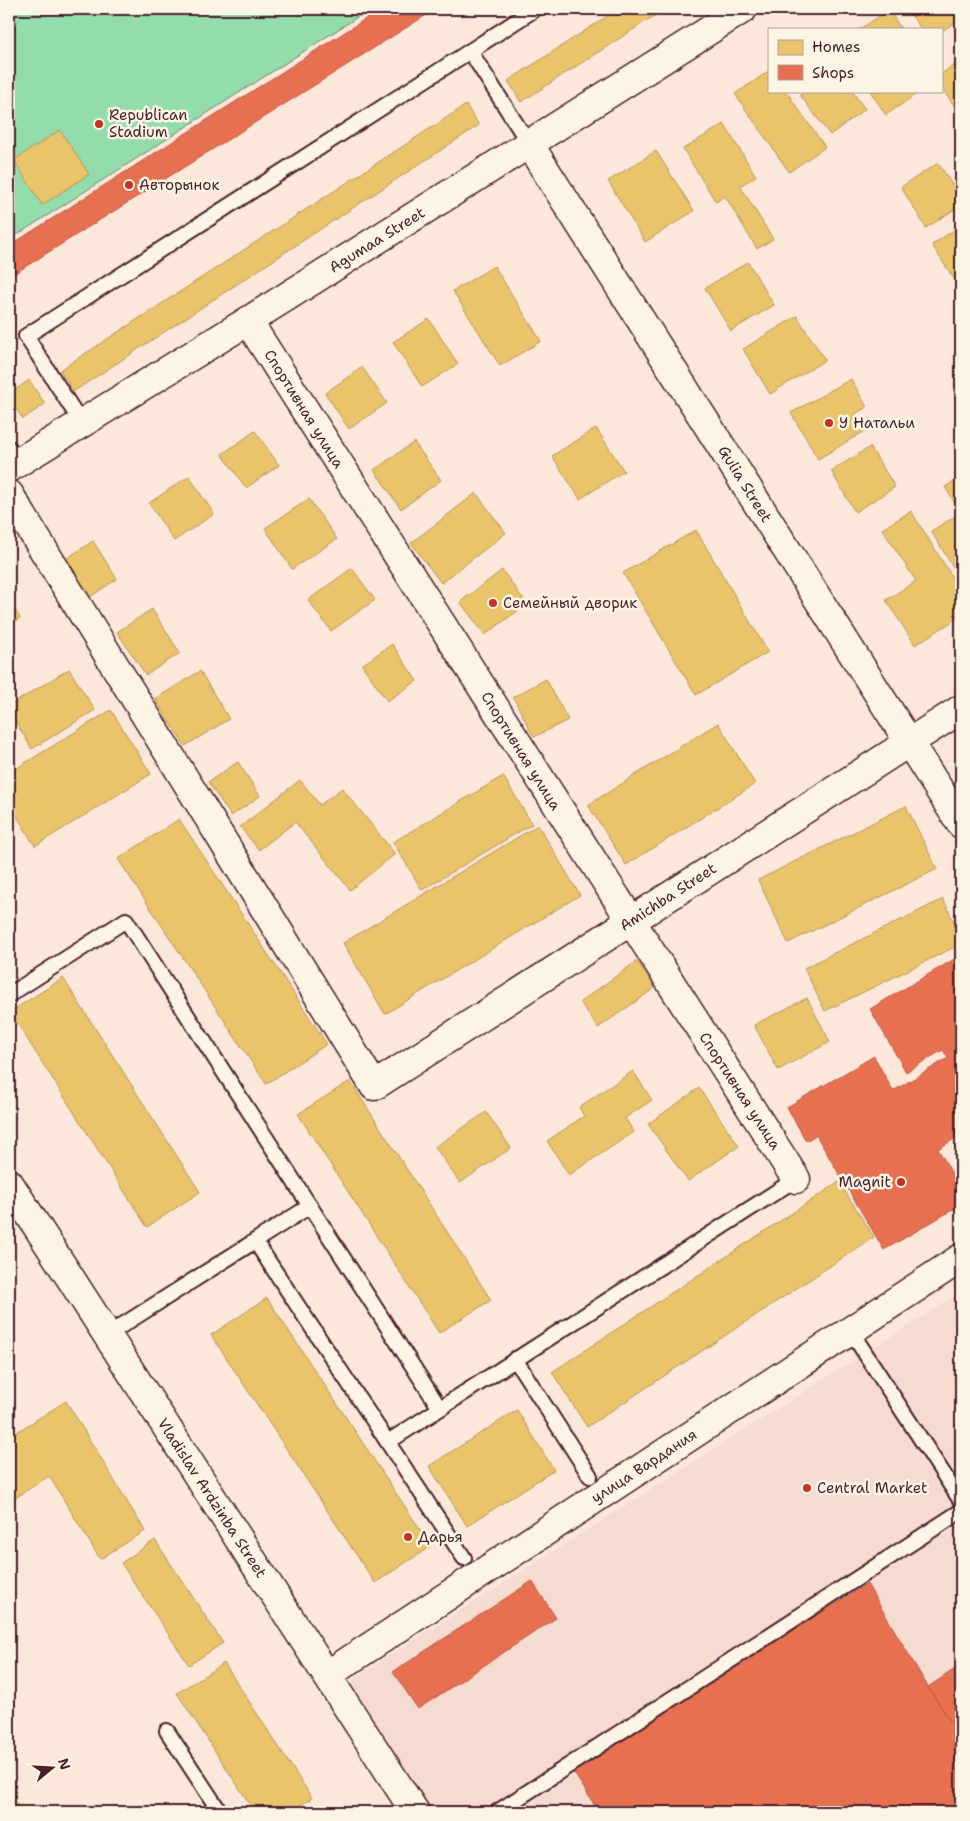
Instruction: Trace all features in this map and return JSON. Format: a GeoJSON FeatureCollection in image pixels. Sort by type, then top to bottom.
{"type":"FeatureCollection","features":[{"type":"Feature","properties":{"kind":"street","name":"Agumaa Street"},"geometry":{"type":"LineString","coordinates":[[12,459],[82,424],[743,9]]}},
{"type":"Feature","properties":{"kind":"street","name":"Gulia Street"},"geometry":{"type":"LineString","coordinates":[[529,144],[961,824]]}},
{"type":"Feature","properties":{"kind":"street","name":"Спортивная улица"},"geometry":{"type":"LineString","coordinates":[[248,321],[796,1179]]}},
{"type":"Feature","properties":{"kind":"street","name":"Amichba Street"},"geometry":{"type":"LineString","coordinates":[[9,494],[374,1086],[961,709]]}},
{"type":"Feature","properties":{"kind":"street","name":"Vladislav Ardzinba Street"},"geometry":{"type":"LineString","coordinates":[[9,1183],[415,1812]]}},
{"type":"Feature","properties":{"kind":"street","name":"улица Вардания"},"geometry":{"type":"LineString","coordinates":[[327,1675],[961,1258]]}},
{"type":"Feature","properties":{"kind":"lane"},"geometry":{"type":"LineString","coordinates":[[82,424],[26,336],[535,9]]}},
{"type":"Feature","properties":{"kind":"lane"},"geometry":{"type":"LineString","coordinates":[[470,51],[529,144]]}},
{"type":"Feature","properties":{"kind":"lane"},"geometry":{"type":"LineString","coordinates":[[9,995],[126,920],[439,1408]]}},
{"type":"Feature","properties":{"kind":"lane"},"geometry":{"type":"LineString","coordinates":[[388,1442],[796,1179]]}},
{"type":"Feature","properties":{"kind":"lane"},"geometry":{"type":"LineString","coordinates":[[107,1335],[310,1206]]}},
{"type":"Feature","properties":{"kind":"lane"},"geometry":{"type":"LineString","coordinates":[[255,1241],[464,1558]]}},
{"type":"Feature","properties":{"kind":"lane"},"geometry":{"type":"LineString","coordinates":[[850,1330],[961,1501]]}},
{"type":"Feature","properties":{"kind":"lane"},"geometry":{"type":"LineString","coordinates":[[515,1359],[590,1476]]}},
{"type":"Feature","properties":{"kind":"lane"},"geometry":{"type":"LineString","coordinates":[[496,1812],[961,1511]]}},
{"type":"Feature","properties":{"kind":"lane"},"geometry":{"type":"LineString","coordinates":[[167,1731],[220,1812]]}},
{"type":"Feature","properties":{"kind":"shaded area","name":"Central Market"},"geometry":{"type":"Polygon","coordinates":[[[961,1292],[961,1812],[429,1812],[345,1684],[961,1292]]]}},
{"type":"Feature","properties":{"kind":"green space","name":"Republican Stadium"},"geometry":{"type":"Polygon","coordinates":[[[9,9],[370,9],[9,240],[9,9]]]}},
{"type":"Feature","properties":{"kind":"building: Homes"},"geometry":{"type":"Polygon","coordinates":[[[618,9],[665,9],[521,102],[508,81],[618,9]]]}},
{"type":"Feature","properties":{"kind":"building: Homes"},"geometry":{"type":"Polygon","coordinates":[[[907,9],[961,9],[961,18],[942,31],[942,28],[920,28],[907,9]]]}},
{"type":"Feature","properties":{"kind":"building: Homes"},"geometry":{"type":"Polygon","coordinates":[[[889,10],[900,28],[862,28],[889,10]]]}},
{"type":"Feature","properties":{"kind":"building: Homes"},"geometry":{"type":"Polygon","coordinates":[[[961,60],[960,114],[942,88],[942,73],[961,60]]]}},
{"type":"Feature","properties":{"kind":"building: Homes"},"geometry":{"type":"Polygon","coordinates":[[[768,72],[768,92],[787,92],[825,147],[789,172],[735,94],[768,72]]]}},
{"type":"Feature","properties":{"kind":"building: Homes"},"geometry":{"type":"Polygon","coordinates":[[[804,92],[853,92],[865,109],[830,135],[800,95],[804,92]]]}},
{"type":"Feature","properties":{"kind":"building: Homes"},"geometry":{"type":"Polygon","coordinates":[[[871,92],[920,92],[886,115],[871,92]]]}},
{"type":"Feature","properties":{"kind":"building: Homes"},"geometry":{"type":"Polygon","coordinates":[[[466,105],[479,125],[73,392],[60,370],[466,105]]]}},
{"type":"Feature","properties":{"kind":"building: Homes"},"geometry":{"type":"Polygon","coordinates":[[[724,124],[756,176],[740,186],[773,239],[757,249],[725,196],[716,202],[683,149],[724,124]]]}},
{"type":"Feature","properties":{"kind":"building: Homes"},"geometry":{"type":"Polygon","coordinates":[[[60,130],[89,174],[42,205],[14,160],[60,130]]]}},
{"type":"Feature","properties":{"kind":"building: Homes"},"geometry":{"type":"Polygon","coordinates":[[[656,151],[694,211],[645,242],[608,181],[656,151]]]}},
{"type":"Feature","properties":{"kind":"building: Homes"},"geometry":{"type":"Polygon","coordinates":[[[938,163],[961,198],[961,205],[926,228],[901,187],[938,163]]]}},
{"type":"Feature","properties":{"kind":"building: Homes"},"geometry":{"type":"Polygon","coordinates":[[[961,225],[961,274],[954,279],[932,245],[961,225]]]}},
{"type":"Feature","properties":{"kind":"building: Homes"},"geometry":{"type":"Polygon","coordinates":[[[748,262],[774,305],[731,331],[705,288],[748,262]]]}},
{"type":"Feature","properties":{"kind":"building: Homes"},"geometry":{"type":"Polygon","coordinates":[[[494,266],[541,341],[500,366],[453,291],[494,266]]]}},
{"type":"Feature","properties":{"kind":"building: Homes"},"geometry":{"type":"Polygon","coordinates":[[[797,316],[825,360],[770,394],[743,349],[797,316]]]}},
{"type":"Feature","properties":{"kind":"building: Homes"},"geometry":{"type":"Polygon","coordinates":[[[429,319],[458,364],[422,387],[393,342],[429,319]]]}},
{"type":"Feature","properties":{"kind":"building: Homes"},"geometry":{"type":"Polygon","coordinates":[[[9,350],[15,361],[9,365],[9,350]]]}},
{"type":"Feature","properties":{"kind":"building: Homes"},"geometry":{"type":"Polygon","coordinates":[[[362,367],[387,403],[349,429],[325,393],[362,367]]]}},
{"type":"Feature","properties":{"kind":"building: Homes","name":"У Натальи"},"geometry":{"type":"Polygon","coordinates":[[[851,379],[867,407],[855,414],[865,431],[818,459],[791,413],[851,379]]]}},
{"type":"Feature","properties":{"kind":"building: Homes"},"geometry":{"type":"Polygon","coordinates":[[[29,380],[45,404],[23,419],[9,399],[9,394],[29,380]]]}},
{"type":"Feature","properties":{"kind":"building: Homes"},"geometry":{"type":"Polygon","coordinates":[[[596,428],[624,471],[580,499],[552,456],[596,428]]]}},
{"type":"Feature","properties":{"kind":"building: Homes"},"geometry":{"type":"Polygon","coordinates":[[[255,431],[279,465],[246,488],[222,454],[255,431]]]}},
{"type":"Feature","properties":{"kind":"building: Homes"},"geometry":{"type":"Polygon","coordinates":[[[414,442],[441,480],[401,509],[374,470],[414,442]]]}},
{"type":"Feature","properties":{"kind":"building: Homes"},"geometry":{"type":"Polygon","coordinates":[[[870,447],[895,487],[855,512],[831,471],[870,447]]]}},
{"type":"Feature","properties":{"kind":"building: Homes"},"geometry":{"type":"Polygon","coordinates":[[[189,476],[214,514],[174,541],[149,503],[189,476]]]}},
{"type":"Feature","properties":{"kind":"building: Homes"},"geometry":{"type":"Polygon","coordinates":[[[961,477],[961,513],[945,487],[961,477]]]}},
{"type":"Feature","properties":{"kind":"building: Homes"},"geometry":{"type":"Polygon","coordinates":[[[476,493],[506,533],[441,583],[411,543],[476,493]]]}},
{"type":"Feature","properties":{"kind":"building: Homes"},"geometry":{"type":"Polygon","coordinates":[[[309,499],[337,539],[292,569],[265,528],[309,499]]]}},
{"type":"Feature","properties":{"kind":"building: Homes"},"geometry":{"type":"Polygon","coordinates":[[[911,511],[961,591],[961,616],[915,645],[886,600],[916,581],[882,529],[911,511]]]}},
{"type":"Feature","properties":{"kind":"building: Homes"},"geometry":{"type":"Polygon","coordinates":[[[961,513],[961,580],[931,531],[961,513]]]}},
{"type":"Feature","properties":{"kind":"building: Homes"},"geometry":{"type":"Polygon","coordinates":[[[696,530],[768,652],[696,695],[623,573],[696,530]]]}},
{"type":"Feature","properties":{"kind":"building: Homes"},"geometry":{"type":"Polygon","coordinates":[[[93,541],[117,579],[84,601],[60,563],[93,541]]]}},
{"type":"Feature","properties":{"kind":"building: Homes"},"geometry":{"type":"Polygon","coordinates":[[[352,568],[375,600],[331,631],[308,600],[352,568]]]}},
{"type":"Feature","properties":{"kind":"building: Homes","name":"Семейный дворик"},"geometry":{"type":"Polygon","coordinates":[[[502,570],[527,604],[485,635],[460,602],[502,570]]]}},
{"type":"Feature","properties":{"kind":"building: Homes"},"geometry":{"type":"Polygon","coordinates":[[[9,600],[20,618],[9,626],[9,600]]]}},
{"type":"Feature","properties":{"kind":"building: Homes"},"geometry":{"type":"Polygon","coordinates":[[[152,609],[180,653],[146,675],[117,632],[152,609]]]}},
{"type":"Feature","properties":{"kind":"building: Homes"},"geometry":{"type":"Polygon","coordinates":[[[392,644],[417,681],[387,701],[362,665],[392,644]]]}},
{"type":"Feature","properties":{"kind":"building: Homes"},"geometry":{"type":"Polygon","coordinates":[[[69,669],[95,710],[32,749],[9,711],[9,706],[69,669]]]}},
{"type":"Feature","properties":{"kind":"building: Homes"},"geometry":{"type":"Polygon","coordinates":[[[200,671],[229,719],[185,746],[155,699],[200,671]]]}},
{"type":"Feature","properties":{"kind":"building: Homes"},"geometry":{"type":"Polygon","coordinates":[[[546,679],[568,720],[534,737],[513,697],[546,679]]]}},
{"type":"Feature","properties":{"kind":"building: Homes"},"geometry":{"type":"Polygon","coordinates":[[[111,710],[151,774],[35,846],[9,803],[9,773],[111,710]]]}},
{"type":"Feature","properties":{"kind":"building: Homes"},"geometry":{"type":"Polygon","coordinates":[[[718,723],[755,784],[626,865],[588,805],[718,723]]]}},
{"type":"Feature","properties":{"kind":"building: Homes"},"geometry":{"type":"Polygon","coordinates":[[[238,762],[260,796],[231,816],[208,782],[238,762]]]}},
{"type":"Feature","properties":{"kind":"building: Homes"},"geometry":{"type":"Polygon","coordinates":[[[503,776],[532,824],[422,890],[393,842],[503,776]]]}},
{"type":"Feature","properties":{"kind":"building: Homes"},"geometry":{"type":"Polygon","coordinates":[[[300,780],[320,805],[342,788],[395,854],[350,890],[295,822],[259,850],[240,827],[300,780]]]}},
{"type":"Feature","properties":{"kind":"building: Homes"},"geometry":{"type":"Polygon","coordinates":[[[906,806],[937,869],[788,943],[758,880],[906,806]]]}},
{"type":"Feature","properties":{"kind":"building: Homes"},"geometry":{"type":"Polygon","coordinates":[[[179,819],[327,1044],[266,1084],[118,859],[179,819]]]}},
{"type":"Feature","properties":{"kind":"building: Homes"},"geometry":{"type":"Polygon","coordinates":[[[538,825],[580,895],[385,1014],[343,943],[538,825]]]}},
{"type":"Feature","properties":{"kind":"building: Homes"},"geometry":{"type":"Polygon","coordinates":[[[943,899],[961,937],[961,944],[825,1011],[804,968],[943,899]]]}},
{"type":"Feature","properties":{"kind":"building: Homes"},"geometry":{"type":"Polygon","coordinates":[[[637,961],[655,988],[598,1028],[580,1002],[637,961]]]}},
{"type":"Feature","properties":{"kind":"building: Homes"},"geometry":{"type":"Polygon","coordinates":[[[63,978],[200,1192],[147,1227],[10,1012],[63,978]]]}},
{"type":"Feature","properties":{"kind":"building: Homes"},"geometry":{"type":"Polygon","coordinates":[[[807,998],[830,1042],[778,1070],[754,1025],[807,998]]]}},
{"type":"Feature","properties":{"kind":"building: Homes"},"geometry":{"type":"Polygon","coordinates":[[[633,1071],[652,1100],[625,1118],[634,1132],[569,1175],[547,1141],[584,1116],[579,1107],[633,1071]]]}},
{"type":"Feature","properties":{"kind":"building: Homes"},"geometry":{"type":"Polygon","coordinates":[[[350,1081],[491,1300],[439,1333],[298,1114],[350,1081]]]}},
{"type":"Feature","properties":{"kind":"building: Homes"},"geometry":{"type":"Polygon","coordinates":[[[699,1088],[739,1146],[688,1181],[648,1124],[699,1088]]]}},
{"type":"Feature","properties":{"kind":"building: Homes"},"geometry":{"type":"Polygon","coordinates":[[[486,1112],[511,1148],[460,1183],[435,1147],[486,1112]]]}},
{"type":"Feature","properties":{"kind":"building: Homes"},"geometry":{"type":"Polygon","coordinates":[[[839,1182],[874,1237],[587,1427],[552,1372],[839,1182]]]}},
{"type":"Feature","properties":{"kind":"building: Homes"},"geometry":{"type":"Polygon","coordinates":[[[267,1298],[431,1546],[375,1583],[211,1335],[267,1298]]]}},
{"type":"Feature","properties":{"kind":"building: Homes"},"geometry":{"type":"Polygon","coordinates":[[[66,1401],[145,1531],[100,1559],[49,1476],[9,1502],[9,1437],[66,1401]]]}},
{"type":"Feature","properties":{"kind":"building: Homes"},"geometry":{"type":"Polygon","coordinates":[[[517,1410],[554,1470],[467,1526],[429,1466],[517,1410]]]}},
{"type":"Feature","properties":{"kind":"building: Homes"},"geometry":{"type":"Polygon","coordinates":[[[155,1540],[223,1643],[189,1665],[121,1563],[155,1540]]]}},
{"type":"Feature","properties":{"kind":"building: Homes"},"geometry":{"type":"Polygon","coordinates":[[[224,1663],[312,1798],[289,1812],[255,1812],[177,1693],[224,1663]]]}},
{"type":"Feature","properties":{"kind":"building: Homes"},"geometry":{"type":"Polygon","coordinates":[[[9,1790],[21,1812],[9,1812],[9,1790]]]}},
{"type":"Feature","properties":{"kind":"building: Shops"},"geometry":{"type":"Polygon","coordinates":[[[381,9],[436,9],[9,277],[9,246],[381,9]]]}},
{"type":"Feature","properties":{"kind":"building: Shops"},"geometry":{"type":"Polygon","coordinates":[[[961,955],[961,1135],[938,1149],[961,1189],[961,1205],[884,1250],[816,1135],[806,1141],[787,1107],[874,1056],[893,1091],[948,1058],[943,1050],[906,1072],[870,1009],[961,955]]]}},
{"type":"Feature","properties":{"kind":"building: Shops"},"geometry":{"type":"Polygon","coordinates":[[[532,1581],[556,1618],[418,1709],[393,1672],[532,1581]]]}},
{"type":"Feature","properties":{"kind":"building: Shops"},"geometry":{"type":"Polygon","coordinates":[[[867,1584],[928,1687],[961,1737],[961,1812],[599,1812],[572,1770],[867,1584]]]}},
{"type":"Feature","properties":{"kind":"building: Shops"},"geometry":{"type":"Polygon","coordinates":[[[961,1665],[961,1737],[928,1687],[961,1665]]]}},
{"type":"Feature","properties":{"kind":"place","name":"Republican Stadium"},"geometry":{"type":"Point","coordinates":[99,124]}},
{"type":"Feature","properties":{"kind":"place","name":"Авторынок"},"geometry":{"type":"Point","coordinates":[129,185]}},
{"type":"Feature","properties":{"kind":"place","name":"У Натальи"},"geometry":{"type":"Point","coordinates":[829,423]}},
{"type":"Feature","properties":{"kind":"place","name":"Семейный дворик"},"geometry":{"type":"Point","coordinates":[493,603]}},
{"type":"Feature","properties":{"kind":"place","name":"Magnit"},"geometry":{"type":"Point","coordinates":[901,1182]}},
{"type":"Feature","properties":{"kind":"place","name":"Central Market"},"geometry":{"type":"Point","coordinates":[807,1488]}},
{"type":"Feature","properties":{"kind":"place","name":"Дарья"},"geometry":{"type":"Point","coordinates":[408,1537]}}]}
